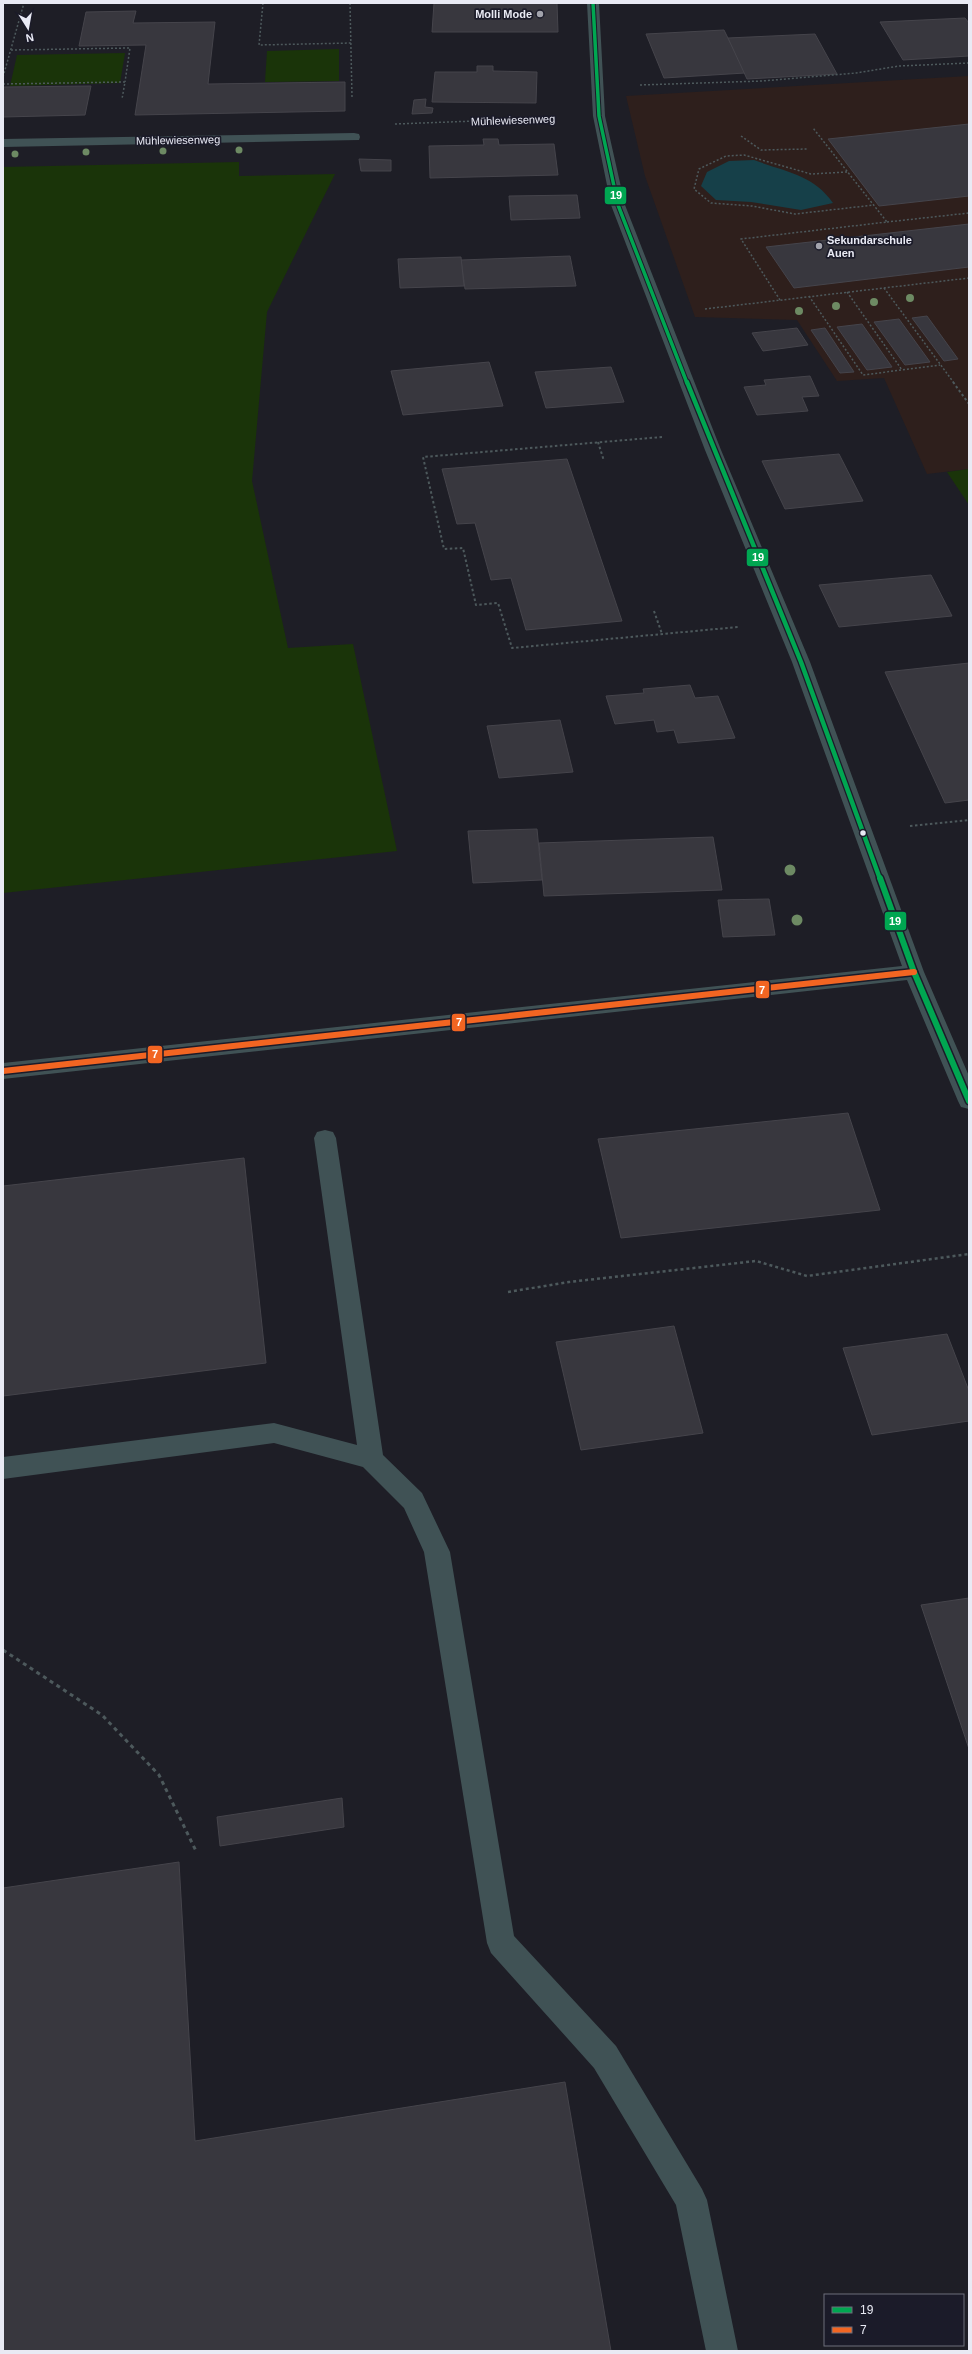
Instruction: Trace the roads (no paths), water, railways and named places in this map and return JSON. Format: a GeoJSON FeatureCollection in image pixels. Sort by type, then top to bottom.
{"type":"FeatureCollection","features":[{"type":"Feature","properties":{"kind":"street"},"geometry":{"type":"LineString","coordinates":[[593,3],[599,116],[618,204],[706,433],[801,662],[914,972],[969,1101]]}},
{"type":"Feature","properties":{"kind":"street","name":"Mühlewiesenweg"},"geometry":{"type":"LineString","coordinates":[[3,143],[354,137]]}},
{"type":"Feature","properties":{"kind":"street"},"geometry":{"type":"LineString","coordinates":[[3,1071],[291,1039],[799,986],[914,972]]}},
{"type":"Feature","properties":{"kind":"street"},"geometry":{"type":"LineString","coordinates":[[325,1138],[372,1459]]}},
{"type":"Feature","properties":{"kind":"street"},"geometry":{"type":"LineString","coordinates":[[3,1468],[274,1433],[372,1459],[413,1501],[437,1552],[501,1943],[605,2057],[691,2200],[722,2351]]}},
{"type":"Feature","properties":{"kind":"water"},"geometry":{"type":"Polygon","coordinates":[[[754,160],[798,175],[817,186],[833,203],[801,210],[751,202],[716,200],[701,186],[707,172],[729,161],[754,160]]]}},
{"type":"Feature","properties":{"kind":"place","name":"Molli Mode"},"geometry":{"type":"Point","coordinates":[540,14]}},
{"type":"Feature","properties":{"kind":"place","name":"Sekundarschule Auen"},"geometry":{"type":"Point","coordinates":[819,246]}}]}
